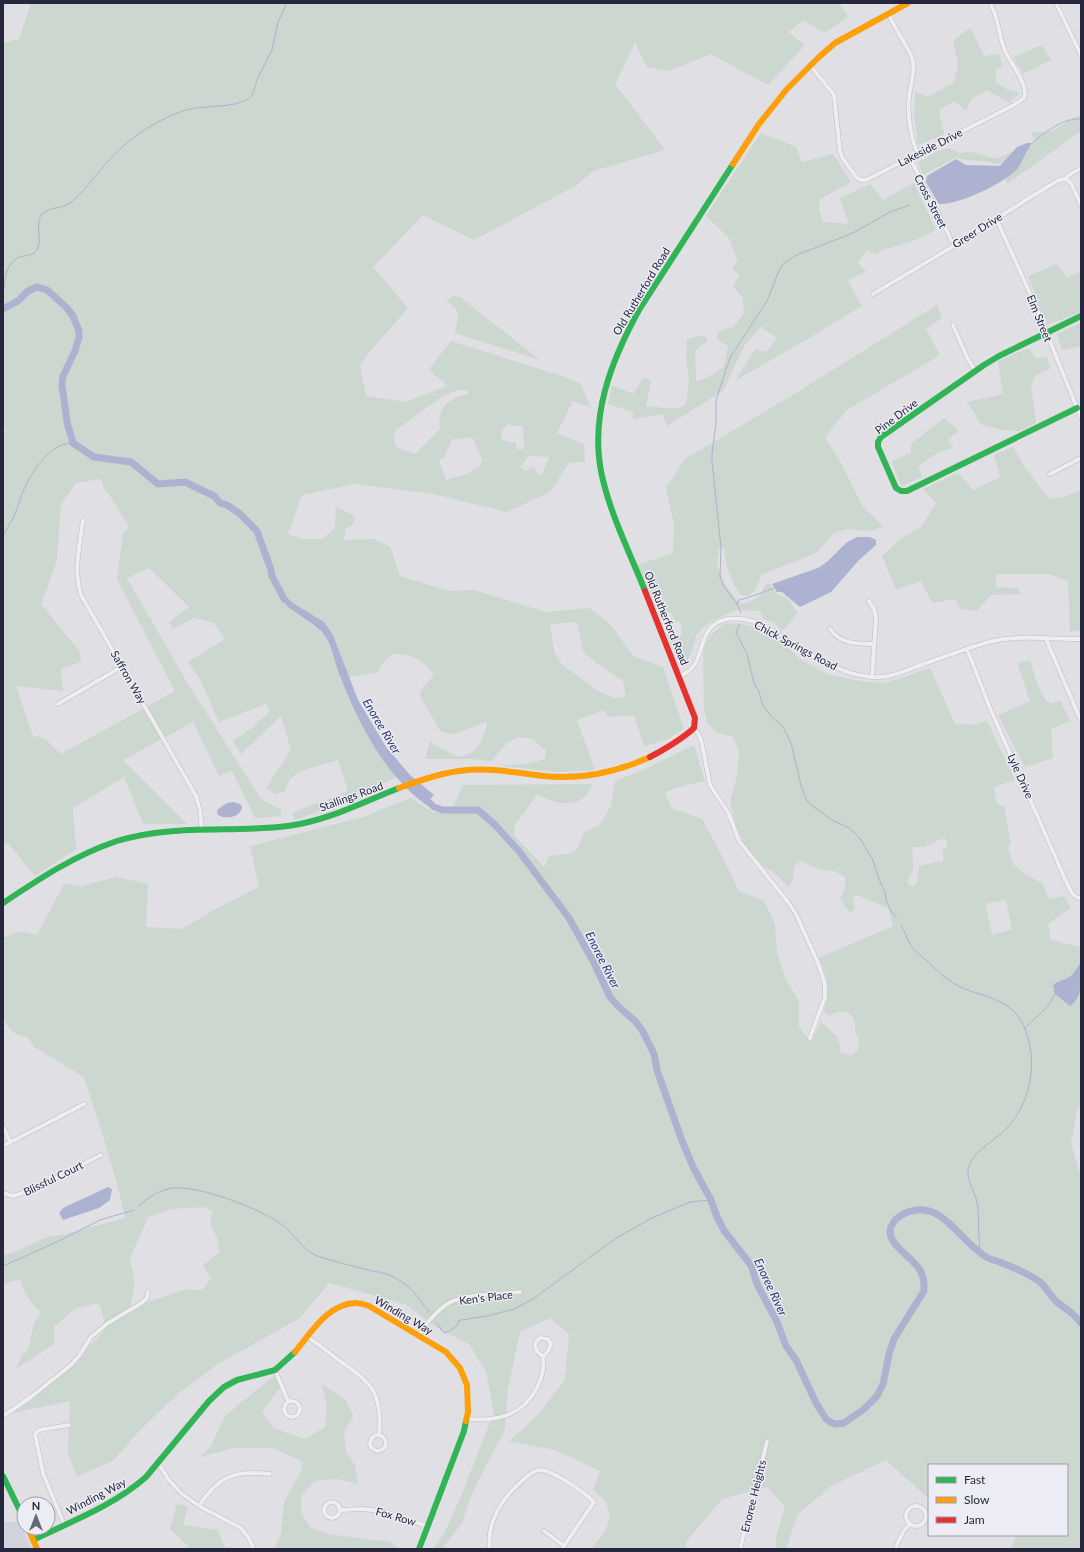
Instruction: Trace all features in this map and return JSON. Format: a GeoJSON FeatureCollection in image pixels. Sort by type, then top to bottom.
{"type":"FeatureCollection","features":[{"type":"Feature","properties":{"kind":"street","name":"Old Rutherford Road"},"geometry":{"type":"LineString","coordinates":[[694,728],[694,714],[605,488],[600,462],[598,439],[603,397],[617,351],[639,310],[759,124],[782,94],[828,49],[844,38],[908,3]]}},
{"type":"Feature","properties":{"kind":"street","name":"Lakeside Drive"},"geometry":{"type":"LineString","coordinates":[[810,65],[834,95],[840,151],[843,158],[858,178],[861,180],[866,180],[1014,105],[1025,96],[1024,87],[1003,47],[997,17],[990,3]]}},
{"type":"Feature","properties":{"kind":"street"},"geometry":{"type":"LineString","coordinates":[[1056,3],[1081,55]]}},
{"type":"Feature","properties":{"kind":"street"},"geometry":{"type":"LineString","coordinates":[[888,14],[913,61],[914,69],[908,106],[914,146],[918,154]]}},
{"type":"Feature","properties":{"kind":"street","name":"Cross Street"},"geometry":{"type":"LineString","coordinates":[[910,158],[951,240],[956,242]]}},
{"type":"Feature","properties":{"kind":"street","name":"Greer Drive"},"geometry":{"type":"LineString","coordinates":[[873,294],[952,247],[956,242],[961,241],[996,218],[1059,180],[1065,179],[1081,168]]}},
{"type":"Feature","properties":{"kind":"street"},"geometry":{"type":"LineString","coordinates":[[1065,179],[1070,183],[1081,205]]}},
{"type":"Feature","properties":{"kind":"street","name":"Elm Street"},"geometry":{"type":"LineString","coordinates":[[996,218],[1011,249],[1081,418]]}},
{"type":"Feature","properties":{"kind":"street","name":"Pine Drive"},"geometry":{"type":"LineString","coordinates":[[1077,408],[907,491],[898,490],[878,447],[880,438],[975,371],[999,356],[1081,316]]}},
{"type":"Feature","properties":{"kind":"street"},"geometry":{"type":"LineString","coordinates":[[953,325],[975,371]]}},
{"type":"Feature","properties":{"kind":"street"},"geometry":{"type":"LineString","coordinates":[[1050,474],[1081,458]]}},
{"type":"Feature","properties":{"kind":"street","name":"Saffron Way"},"geometry":{"type":"LineString","coordinates":[[83,520],[76,570],[77,583],[81,595],[196,796],[200,810],[202,830]]}},
{"type":"Feature","properties":{"kind":"street"},"geometry":{"type":"LineString","coordinates":[[869,601],[874,609],[876,618],[872,677]]}},
{"type":"Feature","properties":{"kind":"street","name":"Chick Springs Road"},"geometry":{"type":"LineString","coordinates":[[679,676],[688,672],[694,665],[701,645],[709,630],[720,622],[735,619],[752,622],[767,627],[807,654],[832,666],[872,677],[892,675],[967,649],[1004,639],[1081,639]]}},
{"type":"Feature","properties":{"kind":"street"},"geometry":{"type":"LineString","coordinates":[[830,629],[834,635],[845,641],[856,644],[874,644]]}},
{"type":"Feature","properties":{"kind":"street"},"geometry":{"type":"LineString","coordinates":[[1046,639],[1081,721]]}},
{"type":"Feature","properties":{"kind":"street","name":"Lyle Drive"},"geometry":{"type":"LineString","coordinates":[[967,649],[987,701],[1065,879],[1075,897],[1081,898]]}},
{"type":"Feature","properties":{"kind":"street"},"geometry":{"type":"LineString","coordinates":[[58,704],[123,666]]}},
{"type":"Feature","properties":{"kind":"street"},"geometry":{"type":"LineString","coordinates":[[694,728],[699,735],[702,744],[710,785],[729,814],[739,841],[796,914],[818,964],[825,984],[825,998],[810,1038]]}},
{"type":"Feature","properties":{"kind":"street","name":"Stallings Road"},"geometry":{"type":"LineString","coordinates":[[3,903],[67,862],[105,845],[146,834],[202,830],[262,829],[291,825],[328,816],[426,779],[454,772],[474,770],[506,771],[567,778],[599,775],[636,764],[672,744],[694,728]]}},
{"type":"Feature","properties":{"kind":"street"},"geometry":{"type":"LineString","coordinates":[[3,1146],[84,1104]]}},
{"type":"Feature","properties":{"kind":"street"},"geometry":{"type":"LineString","coordinates":[[3,1126],[10,1142]]}},
{"type":"Feature","properties":{"kind":"street","name":"Blissful Court"},"geometry":{"type":"LineString","coordinates":[[3,1194],[13,1196],[30,1191],[101,1155]]}},
{"type":"Feature","properties":{"kind":"street"},"geometry":{"type":"LineString","coordinates":[[3,1416],[31,1397],[71,1365],[79,1356],[91,1337],[108,1323],[140,1304],[147,1298],[148,1292]]}},
{"type":"Feature","properties":{"kind":"street","name":"Ken's Place"},"geometry":{"type":"LineString","coordinates":[[418,1335],[442,1308],[452,1302],[468,1298],[520,1292]]}},
{"type":"Feature","properties":{"kind":"street","name":"Winding Way"},"geometry":{"type":"LineString","coordinates":[[33,1540],[125,1494],[141,1482],[209,1402],[224,1387],[237,1380],[275,1370],[292,1356],[330,1311],[341,1306],[356,1303],[369,1306],[446,1352],[460,1368],[468,1391],[467,1419],[464,1431],[419,1549]]}},
{"type":"Feature","properties":{"kind":"street"},"geometry":{"type":"LineString","coordinates":[[307,1337],[350,1368],[370,1385],[379,1406],[378,1435]]}},
{"type":"Feature","properties":{"kind":"street"},"geometry":{"type":"LineString","coordinates":[[467,1419],[499,1417],[511,1414],[520,1407],[532,1395],[539,1385],[544,1363],[543,1356],[537,1352],[535,1346],[538,1340],[544,1338],[550,1340],[551,1346],[547,1353],[543,1356]]}},
{"type":"Feature","properties":{"kind":"street"},"geometry":{"type":"LineString","coordinates":[[275,1370],[288,1402]]}},
{"type":"Feature","properties":{"kind":"street"},"geometry":{"type":"LineString","coordinates":[[288,1402],[297,1402],[300,1407],[299,1413],[295,1417],[289,1417],[284,1411],[284,1406],[288,1402]]}},
{"type":"Feature","properties":{"kind":"street"},"geometry":{"type":"LineString","coordinates":[[64,1524],[43,1472],[35,1434],[39,1430],[69,1425]]}},
{"type":"Feature","properties":{"kind":"street"},"geometry":{"type":"LineString","coordinates":[[378,1435],[384,1438],[386,1445],[381,1450],[377,1451],[371,1447],[370,1443],[372,1437],[378,1435]]}},
{"type":"Feature","properties":{"kind":"street","name":"Enoree Heights"},"geometry":{"type":"LineString","coordinates":[[740,1549],[766,1442]]}},
{"type":"Feature","properties":{"kind":"street"},"geometry":{"type":"LineString","coordinates":[[158,1463],[176,1489],[199,1506],[241,1528],[248,1537],[254,1549]]}},
{"type":"Feature","properties":{"kind":"street"},"geometry":{"type":"LineString","coordinates":[[490,1549],[488,1538],[504,1499],[513,1488],[531,1472],[539,1470],[546,1471],[574,1486],[594,1502],[562,1547],[544,1531]]}},
{"type":"Feature","properties":{"kind":"street"},"geometry":{"type":"LineString","coordinates":[[199,1506],[209,1490],[225,1479],[245,1473],[270,1474]]}},
{"type":"Feature","properties":{"kind":"street"},"geometry":{"type":"LineString","coordinates":[[3,1476],[16,1503]]}},
{"type":"Feature","properties":{"kind":"street","name":"Fox Row"},"geometry":{"type":"LineString","coordinates":[[332,1501],[338,1504],[341,1510],[338,1516],[332,1518],[326,1515],[324,1509],[326,1504],[332,1501]]}},
{"type":"Feature","properties":{"kind":"street"},"geometry":{"type":"LineString","coordinates":[[916,1506],[922,1508],[926,1514],[924,1522],[917,1526],[910,1524],[907,1519],[908,1510],[916,1506]]}},
{"type":"Feature","properties":{"kind":"street","name":"Fox Row"},"geometry":{"type":"LineString","coordinates":[[341,1510],[362,1509],[382,1511],[427,1526]]}},
{"type":"Feature","properties":{"kind":"street"},"geometry":{"type":"LineString","coordinates":[[895,1549],[903,1532],[910,1524]]}},
{"type":"Feature","properties":{"kind":"street"},"geometry":{"type":"LineString","coordinates":[[31,1536],[37,1549]]}},
{"type":"Feature","properties":{"kind":"shaded area"},"geometry":{"type":"Polygon","coordinates":[[[31,3],[839,3],[848,17],[825,33],[803,20],[788,32],[805,45],[768,85],[711,54],[669,71],[647,67],[635,43],[615,84],[665,150],[593,171],[577,185],[474,240],[423,215],[373,267],[408,308],[360,365],[366,396],[406,402],[447,386],[429,369],[451,341],[565,377],[581,384],[590,407],[573,401],[557,433],[584,444],[585,462],[569,463],[550,492],[507,512],[433,494],[356,484],[302,495],[288,534],[304,539],[322,539],[335,528],[336,507],[355,516],[353,525],[346,528],[344,540],[374,539],[390,547],[400,576],[449,591],[474,590],[546,612],[589,608],[604,619],[614,629],[633,656],[663,667],[684,729],[666,740],[644,746],[634,715],[608,717],[604,710],[577,720],[595,770],[556,772],[501,766],[531,763],[545,759],[546,751],[533,739],[518,737],[507,743],[491,761],[472,759],[425,759],[430,741],[443,750],[457,756],[469,754],[482,740],[487,722],[454,734],[441,732],[420,696],[421,690],[434,675],[421,661],[411,656],[392,654],[383,663],[378,672],[349,677],[333,635],[324,622],[293,603],[281,591],[287,606],[325,635],[358,717],[381,757],[397,777],[382,784],[374,792],[295,820],[292,813],[348,791],[338,760],[300,771],[290,779],[284,792],[276,794],[266,788],[291,750],[281,716],[241,754],[233,741],[252,728],[270,711],[266,704],[219,722],[201,681],[188,662],[225,639],[214,623],[194,618],[173,629],[169,622],[189,607],[149,568],[127,578],[188,684],[261,799],[281,810],[281,816],[255,818],[232,771],[219,776],[193,722],[123,760],[187,824],[143,824],[124,777],[73,808],[76,849],[35,876],[8,843],[3,845],[3,438],[6,430],[3,428],[3,43],[19,39],[31,3]],[[458,390],[444,395],[396,430],[393,437],[396,447],[415,454],[440,429],[440,415],[445,405],[455,398],[468,394],[468,390],[458,390]],[[507,424],[502,431],[501,440],[516,443],[516,449],[524,449],[523,427],[507,424]],[[472,437],[452,440],[444,458],[439,460],[446,480],[467,474],[481,466],[482,459],[472,437]],[[529,456],[520,467],[526,471],[534,467],[537,474],[542,475],[549,457],[529,456]],[[101,479],[76,483],[61,504],[57,561],[41,604],[79,651],[81,662],[61,669],[63,691],[16,686],[33,736],[44,738],[61,754],[175,691],[117,579],[123,534],[129,527],[104,488],[101,479]],[[577,622],[550,624],[554,651],[561,664],[600,692],[614,698],[626,697],[623,681],[596,663],[583,651],[577,622]]]}},
{"type":"Feature","properties":{"kind":"shaded area"},"geometry":{"type":"Polygon","coordinates":[[[970,28],[984,56],[999,54],[1003,66],[996,69],[996,82],[1006,89],[1020,93],[1009,103],[987,90],[971,100],[966,111],[954,101],[939,110],[944,134],[918,145],[914,114],[915,92],[928,97],[954,82],[958,64],[953,41],[970,28]]]}},
{"type":"Feature","properties":{"kind":"shaded area"},"geometry":{"type":"Polygon","coordinates":[[[1042,45],[1051,60],[1023,74],[1014,57],[1042,45]]]}},
{"type":"Feature","properties":{"kind":"shaded area"},"geometry":{"type":"Polygon","coordinates":[[[1079,115],[1081,121],[1081,131],[1007,184],[1004,165],[985,161],[964,160],[957,157],[923,175],[918,163],[938,151],[949,148],[960,153],[971,152],[996,159],[1035,142],[1031,133],[1052,131],[1079,115]]]}},
{"type":"Feature","properties":{"kind":"shaded area"},"geometry":{"type":"Polygon","coordinates":[[[761,133],[796,147],[802,162],[833,154],[851,182],[820,199],[819,209],[823,222],[849,224],[840,198],[870,184],[883,200],[914,183],[936,230],[916,240],[883,250],[876,254],[867,250],[858,263],[866,271],[848,281],[862,306],[736,380],[755,349],[766,352],[777,338],[761,327],[744,346],[723,391],[667,426],[662,414],[633,419],[633,412],[608,404],[612,385],[633,394],[644,377],[651,381],[646,406],[674,409],[686,405],[689,382],[686,355],[687,339],[704,335],[708,340],[695,351],[696,381],[707,378],[724,367],[728,347],[717,338],[718,332],[733,327],[744,313],[743,298],[733,287],[739,276],[732,267],[738,261],[728,237],[706,216],[761,133]]]}},
{"type":"Feature","properties":{"kind":"shaded area"},"geometry":{"type":"Polygon","coordinates":[[[1057,264],[1067,278],[1081,272],[1081,312],[1047,325],[1028,276],[1057,264]]]}},
{"type":"Feature","properties":{"kind":"shaded area"},"geometry":{"type":"Polygon","coordinates":[[[454,296],[460,297],[540,360],[455,333],[458,314],[455,308],[446,301],[454,296]]]}},
{"type":"Feature","properties":{"kind":"shaded area"},"geometry":{"type":"Polygon","coordinates":[[[937,305],[942,318],[926,329],[940,355],[847,410],[825,437],[839,460],[863,507],[883,526],[871,531],[846,529],[834,533],[817,552],[761,575],[755,590],[748,596],[741,595],[737,590],[729,573],[724,548],[719,547],[717,566],[726,586],[740,604],[756,598],[766,584],[770,584],[777,595],[786,597],[798,613],[782,631],[773,622],[763,619],[760,611],[737,610],[711,621],[696,635],[694,645],[686,664],[680,666],[666,633],[676,636],[682,635],[681,623],[675,621],[672,613],[658,611],[652,603],[637,565],[673,553],[674,524],[666,488],[685,459],[791,396],[937,305]]]}},
{"type":"Feature","properties":{"kind":"shaded area"},"geometry":{"type":"Polygon","coordinates":[[[1081,323],[1081,346],[1062,350],[1057,334],[1081,323]]]}},
{"type":"Feature","properties":{"kind":"shaded area"},"geometry":{"type":"Polygon","coordinates":[[[1029,348],[1036,359],[1047,357],[1050,368],[1036,375],[1031,385],[1036,423],[1020,431],[1002,430],[982,425],[967,402],[1003,394],[998,361],[1029,348]]]}},
{"type":"Feature","properties":{"kind":"shaded area"},"geometry":{"type":"Polygon","coordinates":[[[944,418],[959,431],[948,439],[953,448],[939,452],[918,466],[922,477],[901,486],[892,462],[911,453],[911,444],[944,418]]]}},
{"type":"Feature","properties":{"kind":"shaded area"},"geometry":{"type":"Polygon","coordinates":[[[1013,447],[1026,469],[1049,499],[1064,497],[1081,490],[1081,630],[1070,632],[1068,581],[1048,574],[996,574],[996,587],[1017,588],[1021,594],[991,595],[977,611],[960,609],[955,599],[932,603],[921,581],[896,590],[882,556],[899,540],[921,527],[936,503],[923,489],[958,473],[973,490],[1000,477],[994,455],[1013,447]]]}},
{"type":"Feature","properties":{"kind":"shaded area"},"geometry":{"type":"Polygon","coordinates":[[[736,623],[759,628],[788,646],[799,659],[830,675],[865,682],[886,683],[930,668],[955,724],[973,725],[987,721],[1015,780],[994,787],[996,802],[1004,807],[1011,844],[1008,848],[1014,865],[1025,874],[1042,883],[1049,899],[1064,896],[1071,908],[1048,924],[1051,940],[1081,947],[1081,1104],[1077,1111],[1071,1143],[1081,1178],[1081,1549],[1011,1549],[1017,1536],[1068,1536],[1068,1464],[928,1464],[928,1498],[886,1460],[831,1486],[798,1514],[786,1549],[776,1549],[776,1537],[785,1507],[767,1487],[722,1499],[686,1542],[686,1549],[591,1549],[605,1532],[610,1517],[606,1502],[593,1490],[600,1471],[555,1450],[509,1441],[535,1418],[565,1380],[569,1334],[550,1318],[520,1332],[508,1389],[505,1429],[472,1493],[462,1523],[442,1549],[433,1549],[445,1532],[462,1494],[494,1412],[486,1372],[470,1345],[436,1327],[405,1304],[329,1283],[300,1318],[218,1364],[179,1393],[139,1431],[114,1460],[77,1477],[68,1453],[70,1401],[13,1413],[77,1362],[90,1345],[104,1331],[104,1319],[99,1303],[76,1308],[54,1327],[54,1344],[16,1369],[23,1354],[28,1350],[34,1324],[41,1312],[30,1301],[21,1281],[18,1280],[9,1282],[3,1285],[3,1255],[15,1252],[44,1238],[125,1218],[112,1165],[84,1077],[36,1048],[27,1037],[11,1031],[5,1021],[3,1016],[3,938],[20,931],[37,935],[64,884],[81,886],[117,877],[148,884],[146,927],[182,929],[214,910],[259,887],[250,846],[363,817],[410,798],[433,812],[452,811],[462,785],[593,784],[586,796],[573,803],[561,803],[537,795],[515,825],[514,835],[544,867],[549,856],[572,852],[578,846],[584,833],[600,824],[611,806],[615,781],[643,770],[694,745],[705,781],[675,788],[665,793],[671,808],[702,819],[739,891],[764,901],[775,924],[777,952],[785,978],[799,1002],[799,1027],[811,1042],[821,1022],[838,1037],[841,1053],[851,1056],[858,1049],[859,1038],[855,1032],[854,1020],[850,1014],[843,1011],[829,1016],[824,1012],[828,984],[819,958],[893,926],[888,908],[860,896],[853,896],[855,909],[850,913],[840,899],[845,887],[845,877],[836,872],[818,869],[801,861],[794,866],[793,880],[789,887],[772,871],[763,866],[744,844],[736,825],[730,802],[737,776],[739,751],[733,737],[718,733],[708,724],[704,709],[703,654],[711,635],[723,624],[736,623]],[[941,839],[924,847],[913,847],[913,870],[908,884],[913,887],[917,883],[919,866],[943,861],[943,850],[948,846],[946,839],[941,839]],[[1006,900],[985,904],[992,934],[1012,930],[1006,900]],[[204,1207],[171,1209],[148,1217],[129,1261],[134,1280],[130,1310],[187,1289],[202,1291],[211,1278],[203,1265],[220,1252],[217,1237],[210,1225],[213,1211],[204,1207]]]}},
{"type":"Feature","properties":{"kind":"shaded area"},"geometry":{"type":"Polygon","coordinates":[[[1030,660],[1038,685],[1044,697],[1051,704],[1060,700],[1070,721],[1051,729],[1053,758],[1025,767],[998,715],[1030,701],[1017,663],[1030,660]]]}},
{"type":"Feature","properties":{"kind":"shaded area"},"geometry":{"type":"Polygon","coordinates":[[[275,1375],[280,1387],[262,1412],[273,1428],[305,1439],[325,1427],[327,1406],[322,1384],[345,1399],[353,1416],[344,1433],[346,1453],[355,1465],[358,1484],[335,1479],[315,1481],[301,1495],[301,1513],[311,1528],[328,1534],[390,1542],[399,1549],[274,1549],[281,1534],[284,1502],[301,1471],[303,1462],[273,1448],[234,1448],[200,1457],[211,1446],[225,1416],[275,1375]]]}},
{"type":"Feature","properties":{"kind":"shaded area"},"geometry":{"type":"Polygon","coordinates":[[[177,1504],[188,1507],[183,1525],[217,1530],[226,1549],[191,1549],[170,1529],[177,1504]]]}},
{"type":"Feature","properties":{"kind":"shaded area"},"geometry":{"type":"Polygon","coordinates":[[[3,1522],[16,1522],[16,1536],[26,1536],[32,1549],[3,1549],[3,1522]]]}},
{"type":"Feature","properties":{"kind":"water"},"geometry":{"type":"Polygon","coordinates":[[[1027,143],[1032,143],[1018,168],[1012,174],[993,186],[969,197],[958,201],[939,204],[926,182],[927,176],[956,159],[966,165],[1000,166],[1017,147],[1027,143]]]}},
{"type":"Feature","properties":{"kind":"water"},"geometry":{"type":"Polygon","coordinates":[[[857,537],[870,537],[876,540],[876,545],[859,560],[831,592],[800,607],[782,592],[777,592],[772,584],[818,568],[827,562],[846,543],[857,537]]]}},
{"type":"Feature","properties":{"kind":"water"},"geometry":{"type":"Polygon","coordinates":[[[280,591],[293,603],[324,622],[333,635],[358,700],[386,747],[410,775],[434,795],[425,804],[410,792],[397,778],[374,746],[355,711],[338,671],[330,645],[323,633],[287,606],[283,601],[280,591]]]}},
{"type":"Feature","properties":{"kind":"water"},"geometry":{"type":"Polygon","coordinates":[[[233,802],[240,804],[242,807],[239,813],[232,817],[224,817],[217,814],[218,809],[227,803],[233,802]]]}},
{"type":"Feature","properties":{"kind":"water"},"geometry":{"type":"Polygon","coordinates":[[[1081,962],[1080,993],[1078,998],[1070,1006],[1055,994],[1053,986],[1057,982],[1068,978],[1081,962]]]}},
{"type":"Feature","properties":{"kind":"water"},"geometry":{"type":"Polygon","coordinates":[[[108,1187],[112,1189],[110,1200],[99,1208],[63,1220],[59,1213],[63,1208],[108,1187]]]}},
{"type":"Feature","properties":{"kind":"waterway"},"geometry":{"type":"LineString","coordinates":[[3,303],[5,278],[9,266],[17,258],[31,255],[38,248],[40,216],[46,211],[64,206],[71,202],[128,142],[153,125],[180,112],[189,109],[236,104],[252,96],[257,80],[272,50],[278,22],[287,3]]}},
{"type":"Feature","properties":{"kind":"waterway"},"geometry":{"type":"LineString","coordinates":[[1032,143],[1048,130],[1061,123],[1068,120],[1081,119]]}},
{"type":"Feature","properties":{"kind":"waterway"},"geometry":{"type":"LineString","coordinates":[[741,613],[737,604],[723,585],[720,576],[721,548],[712,461],[716,423],[716,401],[731,356],[767,301],[783,264],[797,255],[853,233],[890,212],[910,205]]}},
{"type":"Feature","properties":{"kind":"waterway","name":"Enoree River"},"geometry":{"type":"LineString","coordinates":[[3,309],[18,301],[28,291],[37,287],[47,290],[66,307],[73,316],[79,331],[75,351],[63,376],[62,385],[67,422],[73,443],[94,457],[131,462],[158,484],[185,482],[214,496],[220,503],[227,505],[239,513],[257,531],[272,576],[284,599]]}},
{"type":"Feature","properties":{"kind":"waterway"},"geometry":{"type":"LineString","coordinates":[[3,536],[16,512],[23,491],[40,463],[56,448],[64,444],[73,443]]}},
{"type":"Feature","properties":{"kind":"waterway"},"geometry":{"type":"LineString","coordinates":[[737,604],[739,600],[774,588]]}},
{"type":"Feature","properties":{"kind":"waterway"},"geometry":{"type":"LineString","coordinates":[[739,625],[736,633],[747,654],[754,683],[759,692],[763,706],[783,727],[791,743],[801,785],[806,799],[810,804],[832,820],[849,828],[859,837],[872,858],[885,892],[886,900],[896,918]]}},
{"type":"Feature","properties":{"kind":"waterway","name":"Enoree River"},"geometry":{"type":"LineString","coordinates":[[421,795],[434,807],[443,810],[478,810],[494,824],[518,850],[569,918],[594,963],[610,997],[636,1022],[642,1030],[654,1054],[657,1070],[693,1167],[711,1200],[717,1217],[725,1232],[751,1265],[757,1284],[777,1322],[786,1346],[796,1360],[816,1403],[826,1419],[835,1424],[844,1423],[864,1409],[877,1396],[883,1384],[889,1354],[894,1339],[924,1291],[924,1283],[920,1270],[896,1245],[890,1233],[892,1224],[900,1216],[908,1212],[920,1210],[931,1212],[942,1217],[969,1243],[988,1258],[1017,1269],[1040,1282],[1056,1301],[1073,1314],[1081,1323]]}},
{"type":"Feature","properties":{"kind":"waterway"},"geometry":{"type":"LineString","coordinates":[[901,925],[913,949],[947,979],[963,988],[990,997],[1014,1011],[1020,1019],[1026,1032],[1030,1046],[1031,1076],[1028,1091],[1022,1105],[1015,1118],[1006,1129],[978,1152],[970,1163],[968,1170],[969,1178],[977,1202],[981,1254]]}},
{"type":"Feature","properties":{"kind":"waterway"},"geometry":{"type":"LineString","coordinates":[[1025,1028],[1046,1008],[1055,994]]}},
{"type":"Feature","properties":{"kind":"waterway"},"geometry":{"type":"LineString","coordinates":[[139,1206],[154,1194],[173,1188],[198,1190],[229,1199],[272,1218],[286,1228],[302,1246],[317,1256],[396,1278],[412,1291],[429,1312]]}},
{"type":"Feature","properties":{"kind":"waterway"},"geometry":{"type":"LineString","coordinates":[[436,1322],[443,1332],[446,1333],[458,1325],[458,1321],[514,1309],[533,1299],[616,1238],[652,1218],[690,1202],[711,1200]]}},
{"type":"Feature","properties":{"kind":"waterway"},"geometry":{"type":"LineString","coordinates":[[3,1266],[59,1241],[100,1220],[134,1210]]}},
{"type":"Feature","properties":{"kind":"traffic: fast"},"geometry":{"type":"LineString","coordinates":[[645,591],[610,506],[602,476],[598,432],[605,390],[620,349],[639,310],[733,164]]}},
{"type":"Feature","properties":{"kind":"traffic: fast"},"geometry":{"type":"LineString","coordinates":[[1077,408],[907,491],[901,491],[896,488],[878,447],[878,442],[881,437],[984,365],[999,356],[1081,316]]}},
{"type":"Feature","properties":{"kind":"traffic: fast"},"geometry":{"type":"LineString","coordinates":[[3,903],[72,860],[117,841],[159,832],[267,828],[302,824],[345,810],[399,788]]}},
{"type":"Feature","properties":{"kind":"traffic: fast"},"geometry":{"type":"LineString","coordinates":[[33,1540],[106,1505],[133,1487],[146,1477],[209,1401],[224,1387],[237,1380],[275,1370],[295,1352]]}},
{"type":"Feature","properties":{"kind":"traffic: fast"},"geometry":{"type":"LineString","coordinates":[[419,1549],[464,1431],[466,1421]]}},
{"type":"Feature","properties":{"kind":"traffic: fast"},"geometry":{"type":"LineString","coordinates":[[3,1476],[16,1503]]}},
{"type":"Feature","properties":{"kind":"traffic: slow"},"geometry":{"type":"LineString","coordinates":[[733,164],[759,124],[787,89],[819,57],[835,43],[908,3]]}},
{"type":"Feature","properties":{"kind":"traffic: slow"},"geometry":{"type":"LineString","coordinates":[[399,788],[441,774],[467,770],[496,770],[557,777],[584,776],[611,771],[637,763],[650,757]]}},
{"type":"Feature","properties":{"kind":"traffic: slow"},"geometry":{"type":"LineString","coordinates":[[295,1352],[314,1328],[329,1313],[347,1304],[357,1303],[369,1306],[446,1352],[460,1368],[467,1385],[468,1412],[466,1421]]}},
{"type":"Feature","properties":{"kind":"traffic: slow"},"geometry":{"type":"LineString","coordinates":[[31,1536],[37,1549]]}},
{"type":"Feature","properties":{"kind":"traffic: jam"},"geometry":{"type":"LineString","coordinates":[[645,591],[695,718],[694,728],[673,744],[650,757]]}}]}
